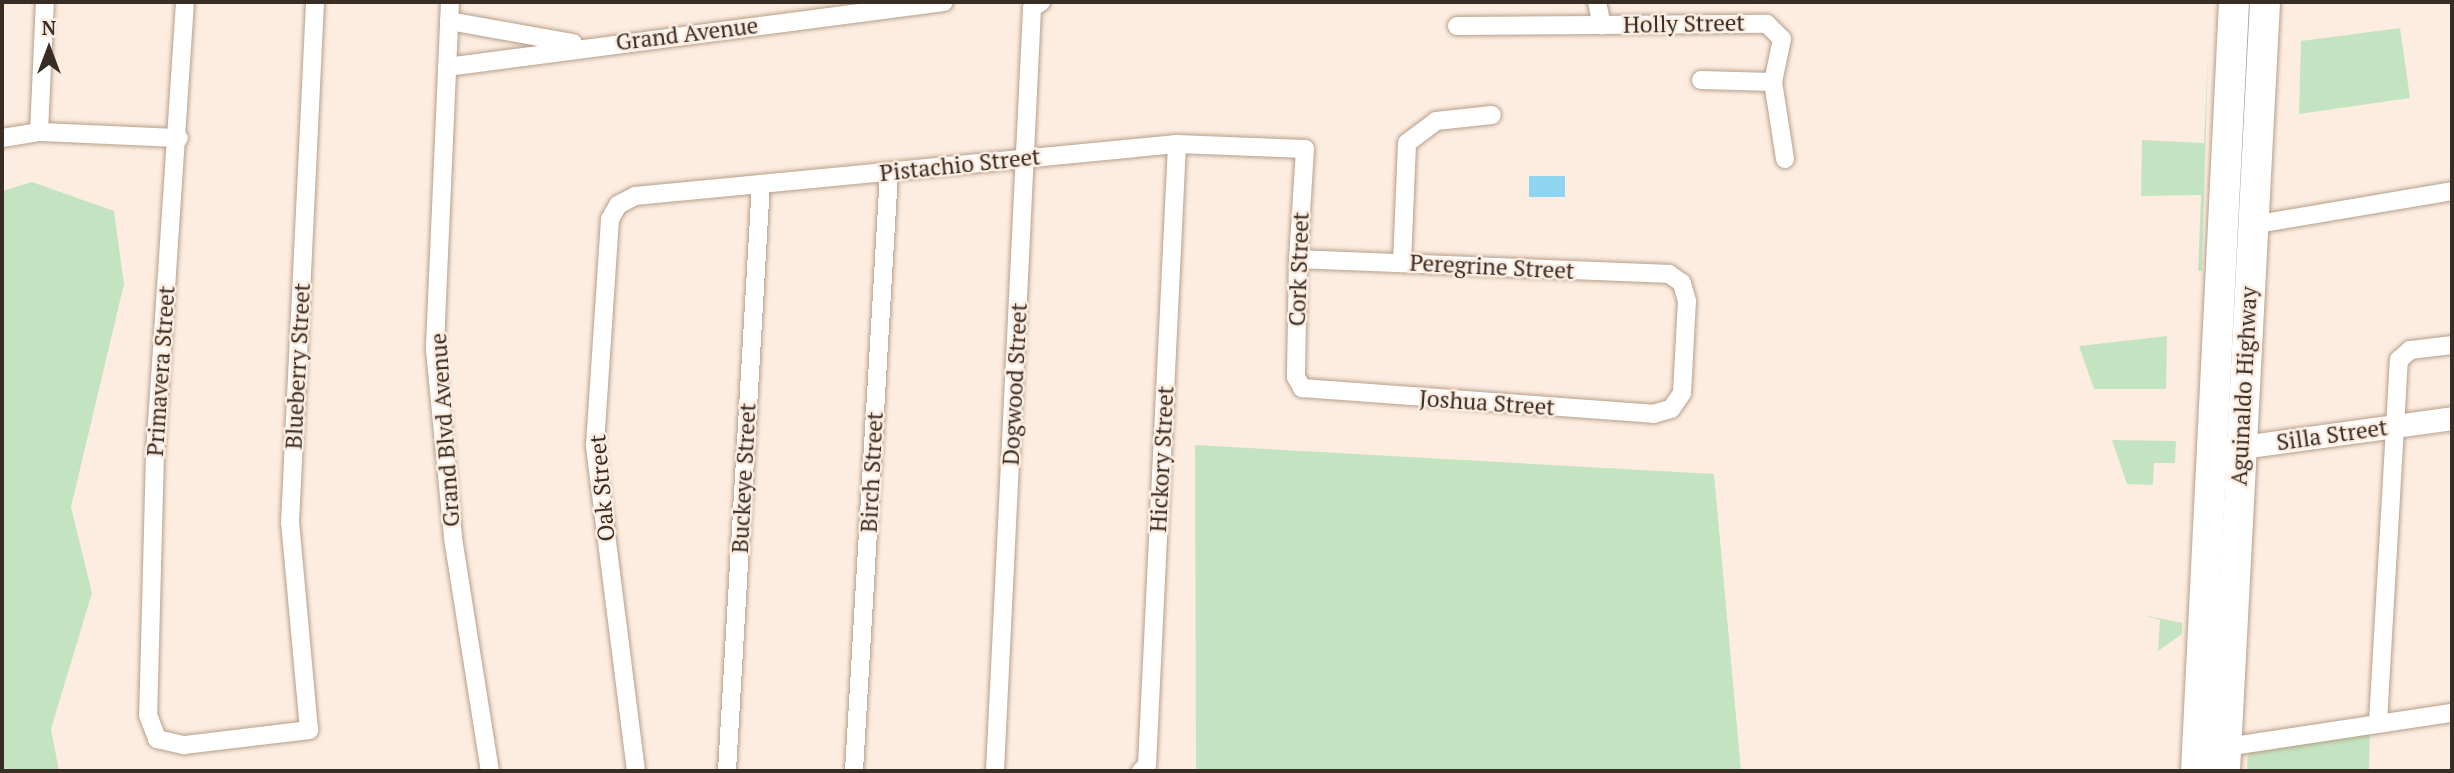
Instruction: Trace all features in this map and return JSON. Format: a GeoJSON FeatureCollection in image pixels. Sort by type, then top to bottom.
{"type":"FeatureCollection","features":[{"type":"Feature","properties":{"kind":"highway","name":"Aguinaldo Highway"},"geometry":{"type":"LineString","coordinates":[[2225,759],[2234,2]]}},
{"type":"Feature","properties":{"kind":"highway","name":"Aguinaldo Highway"},"geometry":{"type":"LineString","coordinates":[[2196,771],[2252,225],[2265,2]]}},
{"type":"Feature","properties":{"kind":"street"},"geometry":{"type":"LineString","coordinates":[[39,132],[45,2]]}},
{"type":"Feature","properties":{"kind":"street","name":"Primavera Street"},"geometry":{"type":"LineString","coordinates":[[157,739],[148,715],[155,453],[179,138],[185,2]]}},
{"type":"Feature","properties":{"kind":"street","name":"Blueberry Street"},"geometry":{"type":"LineString","coordinates":[[157,739],[184,745],[309,730],[290,523],[315,2]]}},
{"type":"Feature","properties":{"kind":"street","name":"Grand Blvd Avenue"},"geometry":{"type":"LineString","coordinates":[[450,2],[436,350],[453,538],[490,771]]}},
{"type":"Feature","properties":{"kind":"street","name":"Grand Avenue"},"geometry":{"type":"LineString","coordinates":[[447,68],[597,45],[944,2]]}},
{"type":"Feature","properties":{"kind":"street","name":"Dogwood Street"},"geometry":{"type":"LineString","coordinates":[[995,771],[1027,157],[1032,8],[1041,2]]}},
{"type":"Feature","properties":{"kind":"street"},"geometry":{"type":"LineString","coordinates":[[1597,2],[1602,25]]}},
{"type":"Feature","properties":{"kind":"street","name":"Grand Avenue"},"geometry":{"type":"LineString","coordinates":[[449,21],[532,40],[597,45]]}},
{"type":"Feature","properties":{"kind":"street","name":"Holly Street"},"geometry":{"type":"LineString","coordinates":[[1457,26],[1767,24],[1782,39],[1783,52],[1773,82],[1786,159]]}},
{"type":"Feature","properties":{"kind":"street"},"geometry":{"type":"LineString","coordinates":[[1701,80],[1773,82]]}},
{"type":"Feature","properties":{"kind":"street"},"geometry":{"type":"LineString","coordinates":[[1402,262],[1407,143],[1436,121],[1492,115]]}},
{"type":"Feature","properties":{"kind":"street"},"geometry":{"type":"LineString","coordinates":[[2,138],[39,132],[179,138]]}},
{"type":"Feature","properties":{"kind":"street","name":"Pistachio Street"},"geometry":{"type":"LineString","coordinates":[[618,205],[635,196],[1177,144],[1304,149]]}},
{"type":"Feature","properties":{"kind":"street","name":"Hickory Street"},"geometry":{"type":"LineString","coordinates":[[1141,771],[1147,765],[1177,144]]}},
{"type":"Feature","properties":{"kind":"street","name":"Cork Street"},"geometry":{"type":"LineString","coordinates":[[1303,388],[1296,377],[1298,259],[1304,149]]}},
{"type":"Feature","properties":{"kind":"street","name":"Birch Street"},"geometry":{"type":"LineString","coordinates":[[855,771],[889,173]]}},
{"type":"Feature","properties":{"kind":"street","name":"Buckeye Street"},"geometry":{"type":"LineString","coordinates":[[727,771],[761,184]]}},
{"type":"Feature","properties":{"kind":"street"},"geometry":{"type":"LineString","coordinates":[[2252,225],[2452,191]]}},
{"type":"Feature","properties":{"kind":"street","name":"Oak Street"},"geometry":{"type":"LineString","coordinates":[[618,205],[610,219],[595,445],[636,771]]}},
{"type":"Feature","properties":{"kind":"street","name":"Peregrine Street"},"geometry":{"type":"LineString","coordinates":[[1298,259],[1669,274],[1682,283],[1682,393],[1671,409]]}},
{"type":"Feature","properties":{"kind":"street"},"geometry":{"type":"LineString","coordinates":[[2378,722],[2402,355],[2452,345]]}},
{"type":"Feature","properties":{"kind":"street","name":"Joshua Street"},"geometry":{"type":"LineString","coordinates":[[1303,388],[1653,414],[1671,409]]}},
{"type":"Feature","properties":{"kind":"street","name":"Silla Street"},"geometry":{"type":"LineString","coordinates":[[2227,449],[2452,418]]}},
{"type":"Feature","properties":{"kind":"street"},"geometry":{"type":"LineString","coordinates":[[2225,759],[2378,722],[2452,713]]}},
{"type":"Feature","properties":{"kind":"green space"},"geometry":{"type":"Polygon","coordinates":[[[2400,28],[2410,98],[2299,114],[2301,41],[2400,28]]]}},
{"type":"Feature","properties":{"kind":"green space"},"geometry":{"type":"Polygon","coordinates":[[[2208,55],[2202,271],[2198,271],[2201,195],[2141,196],[2142,140],[2204,143],[2208,55]]]}},
{"type":"Feature","properties":{"kind":"green space"},"geometry":{"type":"Polygon","coordinates":[[[32,182],[114,211],[124,284],[71,507],[92,593],[51,729],[59,771],[2,771],[2,191],[32,182]]]}},
{"type":"Feature","properties":{"kind":"green space"},"geometry":{"type":"Polygon","coordinates":[[[2167,336],[2166,389],[2094,389],[2079,346],[2167,336]]]}},
{"type":"Feature","properties":{"kind":"green space"},"geometry":{"type":"Polygon","coordinates":[[[2112,440],[2176,441],[2175,463],[2154,463],[2153,485],[2127,484],[2112,440]]]}},
{"type":"Feature","properties":{"kind":"green space"},"geometry":{"type":"Polygon","coordinates":[[[1195,445],[1714,474],[1741,771],[1196,771],[1195,445]]]}},
{"type":"Feature","properties":{"kind":"green space"},"geometry":{"type":"Polygon","coordinates":[[[2143,615],[2182,623],[2182,634],[2158,651],[2160,620],[2143,615]]]}},
{"type":"Feature","properties":{"kind":"green space"},"geometry":{"type":"Polygon","coordinates":[[[2370,730],[2369,771],[2247,771],[2248,747],[2370,730]]]}},
{"type":"Feature","properties":{"kind":"water"},"geometry":{"type":"Polygon","coordinates":[[[1529,176],[1565,176],[1565,197],[1529,197],[1529,176]]]}}]}
